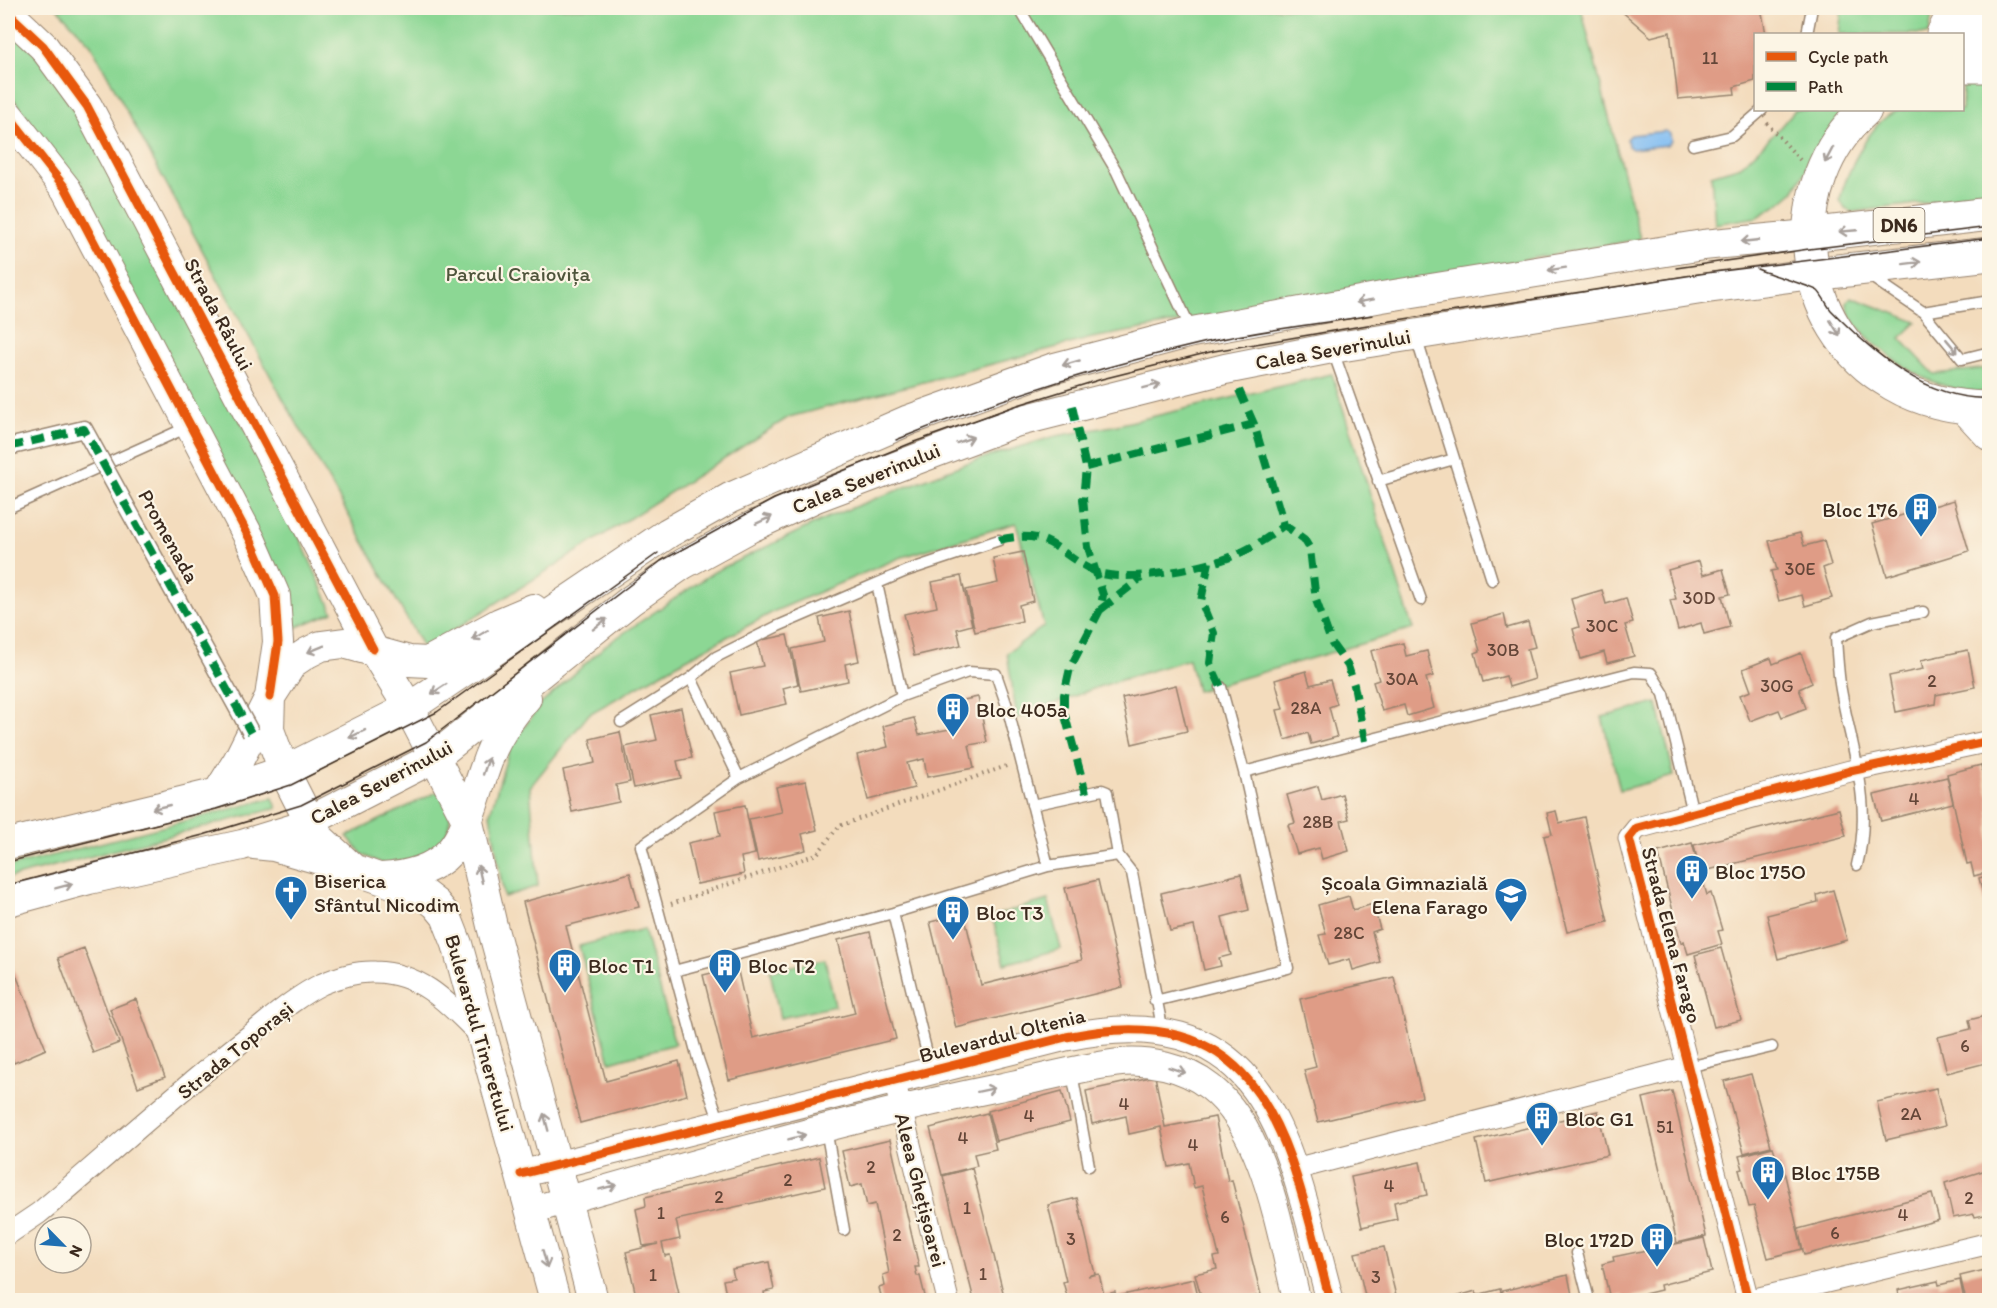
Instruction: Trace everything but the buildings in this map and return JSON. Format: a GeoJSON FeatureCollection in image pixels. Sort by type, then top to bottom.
{"type":"FeatureCollection","features":[{"type":"Feature","properties":{"kind":"main road"},"geometry":{"type":"LineString","coordinates":[[1943,33],[1956,8]]}},
{"type":"Feature","properties":{"kind":"main road"},"geometry":{"type":"LineString","coordinates":[[1962,8],[1972,37],[1989,53]]}},
{"type":"Feature","properties":{"kind":"main road","name":"Strada Râului"},"geometry":{"type":"LineString","coordinates":[[8,13],[43,46],[87,106],[373,649],[409,708]]}},
{"type":"Feature","properties":{"kind":"main road"},"geometry":{"type":"LineString","coordinates":[[1964,66],[1989,66]]}},
{"type":"Feature","properties":{"kind":"main road"},"geometry":{"type":"LineString","coordinates":[[1864,111],[1838,140],[1815,187],[1808,235],[1812,274],[1828,317],[1838,334],[1862,361],[1892,384],[1927,400],[1978,408],[1989,434]]}},
{"type":"Feature","properties":{"kind":"main road"},"geometry":{"type":"LineString","coordinates":[[8,115],[66,189],[189,427],[251,541],[275,596],[278,642],[270,697],[270,730],[284,771]]}},
{"type":"Feature","properties":{"kind":"main road","name":"Calea Severinului"},"geometry":{"type":"LineString","coordinates":[[8,844],[218,793],[284,771],[409,708],[668,533],[730,498],[796,467],[920,416],[1040,372],[1192,332],[1703,245],[1989,214]]}},
{"type":"Feature","properties":{"kind":"main road","name":"Calea Severinului"},"geometry":{"type":"LineString","coordinates":[[8,901],[89,879],[242,845],[294,829],[435,757],[630,601],[683,564],[748,528],[827,492],[1015,422],[1225,369],[1332,348],[1707,288],[1989,254]]}},
{"type":"Feature","properties":{"kind":"main road"},"geometry":{"type":"LineString","coordinates":[[218,793],[270,697],[292,663],[321,646],[344,643],[373,649],[409,661],[428,662],[500,623],[591,585]]}},
{"type":"Feature","properties":{"kind":"main road"},"geometry":{"type":"LineString","coordinates":[[242,845],[274,846],[366,873],[410,876],[434,865],[448,853],[468,822],[486,765],[499,736],[513,714],[555,661]]}},
{"type":"Feature","properties":{"kind":"main road","name":"Bulevardul Tineretului"},"geometry":{"type":"LineString","coordinates":[[409,708],[468,822],[492,926],[568,1199],[593,1300]]}},
{"type":"Feature","properties":{"kind":"main road","name":"Bulevardul Tineretului"},"geometry":{"type":"LineString","coordinates":[[284,771],[325,846],[366,873],[423,894],[446,916],[457,944],[481,1036],[532,1209],[551,1296]]}},
{"type":"Feature","properties":{"kind":"street","name":"Promenada"},"geometry":{"type":"LineString","coordinates":[[8,447],[84,429],[251,734]]}},
{"type":"Feature","properties":{"kind":"street","name":"Strada Elena Farago"},"geometry":{"type":"LineString","coordinates":[[1750,1300],[1629,838],[1637,828],[1860,768],[1989,741]]}},
{"type":"Feature","properties":{"kind":"street","name":"Strada Toporași"},"geometry":{"type":"LineString","coordinates":[[8,1234],[57,1198],[221,1057],[294,1001],[321,984],[351,974],[374,972],[400,975],[426,985],[481,1036]]}},
{"type":"Feature","properties":{"kind":"street","name":"Bulevardul Oltenia"},"geometry":{"type":"LineString","coordinates":[[521,1174],[1101,1030],[1133,1029],[1163,1032],[1193,1038],[1223,1055],[1248,1079],[1282,1133],[1295,1169],[1330,1300]]}},
{"type":"Feature","properties":{"kind":"street"},"geometry":{"type":"LineString","coordinates":[[532,1209],[901,1108],[1117,1063],[1165,1066],[1186,1073],[1209,1086],[1224,1099],[1241,1120],[1254,1143],[1298,1300]]}},
{"type":"Feature","properties":{"kind":"street"},"geometry":{"type":"LineString","coordinates":[[1295,1169],[1688,1067]]}},
{"type":"Feature","properties":{"kind":"street"},"geometry":{"type":"LineString","coordinates":[[1224,1099],[1248,1079]]}},
{"type":"Feature","properties":{"kind":"street","name":"Aleea Ghețișoarei"},"geometry":{"type":"LineString","coordinates":[[894,1080],[948,1300]]}},
{"type":"Feature","properties":{"kind":"street"},"geometry":{"type":"LineString","coordinates":[[1750,1300],[1989,1243]]}},
{"type":"Feature","properties":{"kind":"lane"},"geometry":{"type":"LineString","coordinates":[[1018,8],[1117,172],[1192,332]]}},
{"type":"Feature","properties":{"kind":"lane"},"geometry":{"type":"LineString","coordinates":[[1807,33],[1812,8]]}},
{"type":"Feature","properties":{"kind":"lane"},"geometry":{"type":"LineString","coordinates":[[1693,145],[1732,136],[1760,112]]}},
{"type":"Feature","properties":{"kind":"lane"},"geometry":{"type":"LineString","coordinates":[[1860,269],[1923,312],[1962,359],[1989,352]]}},
{"type":"Feature","properties":{"kind":"lane"},"geometry":{"type":"LineString","coordinates":[[1923,312],[1989,302]]}},
{"type":"Feature","properties":{"kind":"lane"},"geometry":{"type":"LineString","coordinates":[[1414,334],[1492,580]]}},
{"type":"Feature","properties":{"kind":"lane"},"geometry":{"type":"LineString","coordinates":[[1332,348],[1421,600]]}},
{"type":"Feature","properties":{"kind":"lane"},"geometry":{"type":"LineString","coordinates":[[8,508],[189,427]]}},
{"type":"Feature","properties":{"kind":"lane"},"geometry":{"type":"LineString","coordinates":[[1378,481],[1454,459]]}},
{"type":"Feature","properties":{"kind":"lane"},"geometry":{"type":"LineString","coordinates":[[621,722],[691,678],[716,657],[736,646],[906,571],[999,540]]}},
{"type":"Feature","properties":{"kind":"lane"},"geometry":{"type":"LineString","coordinates":[[876,584],[902,696]]}},
{"type":"Feature","properties":{"kind":"lane"},"geometry":{"type":"LineString","coordinates":[[1857,865],[1864,838],[1860,768],[1841,685],[1836,638],[1872,622],[1923,612]]}},
{"type":"Feature","properties":{"kind":"lane"},"geometry":{"type":"LineString","coordinates":[[720,1123],[698,1059],[641,846],[739,778],[902,696],[968,672],[996,675],[1007,706],[1048,866]]}},
{"type":"Feature","properties":{"kind":"lane"},"geometry":{"type":"LineString","coordinates":[[1244,772],[1634,672],[1651,673],[1664,694],[1693,813]]}},
{"type":"Feature","properties":{"kind":"lane"},"geometry":{"type":"LineString","coordinates":[[691,678],[739,778]]}},
{"type":"Feature","properties":{"kind":"lane"},"geometry":{"type":"LineString","coordinates":[[1155,1001],[1288,968],[1244,772],[1221,687]]}},
{"type":"Feature","properties":{"kind":"lane"},"geometry":{"type":"LineString","coordinates":[[1032,805],[1102,790],[1107,792],[1118,855],[1132,873],[1155,1001],[1163,1032]]}},
{"type":"Feature","properties":{"kind":"lane"},"geometry":{"type":"LineString","coordinates":[[674,971],[893,913],[1048,866],[1118,855]]}},
{"type":"Feature","properties":{"kind":"lane"},"geometry":{"type":"LineString","coordinates":[[893,913],[931,1071]]}},
{"type":"Feature","properties":{"kind":"lane"},"geometry":{"type":"LineString","coordinates":[[1688,1067],[1772,1047]]}},
{"type":"Feature","properties":{"kind":"lane"},"geometry":{"type":"LineString","coordinates":[[1072,1073],[1089,1166]]}},
{"type":"Feature","properties":{"kind":"lane"},"geometry":{"type":"LineString","coordinates":[[826,1129],[844,1230]]}},
{"type":"Feature","properties":{"kind":"lane"},"geometry":{"type":"LineString","coordinates":[[1577,1253],[1589,1300]]}},
{"type":"Feature","properties":{"kind":"path"},"geometry":{"type":"LineString","coordinates":[[1760,112],[1807,168],[1815,187]]}},
{"type":"Feature","properties":{"kind":"path"},"geometry":{"type":"LineString","coordinates":[[657,909],[817,854],[839,826],[1021,760]]}},
{"type":"Feature","properties":{"kind":"green space","name":"Parcul Craiovița"},"geometry":{"type":"Polygon","coordinates":[[[57,8],[1581,8],[1640,239],[1092,338],[789,417],[424,649],[278,390],[91,45],[57,8]]]}},
{"type":"Feature","properties":{"kind":"green space"},"geometry":{"type":"Polygon","coordinates":[[[1842,8],[1933,8],[1929,33],[1839,33],[1842,8]]]}},
{"type":"Feature","properties":{"kind":"green space"},"geometry":{"type":"Polygon","coordinates":[[[8,26],[46,65],[103,156],[289,514],[333,612],[290,630],[73,182],[8,91],[8,26]]]}},
{"type":"Feature","properties":{"kind":"green space"},"geometry":{"type":"Polygon","coordinates":[[[1989,84],[1989,195],[1852,212],[1845,209],[1840,200],[1848,176],[1870,134],[1880,123],[1890,114],[1898,111],[1964,111],[1964,85],[1989,84]]]}},
{"type":"Feature","properties":{"kind":"green space"},"geometry":{"type":"Polygon","coordinates":[[[1794,111],[1846,111],[1824,140],[1793,192],[1758,217],[1715,224],[1711,175],[1741,166],[1794,111]]]}},
{"type":"Feature","properties":{"kind":"green space"},"geometry":{"type":"Polygon","coordinates":[[[1851,297],[1917,322],[1900,338],[1934,374],[1989,368],[1989,391],[1972,391],[1946,386],[1922,377],[1901,364],[1888,355],[1855,322],[1848,311],[1847,301],[1851,297]]]}},
{"type":"Feature","properties":{"kind":"green space"},"geometry":{"type":"Polygon","coordinates":[[[1332,374],[1413,629],[1197,691],[1189,659],[1098,687],[1017,718],[1007,653],[1044,626],[1016,523],[899,558],[775,611],[589,714],[530,787],[538,886],[504,897],[490,813],[510,747],[540,705],[606,645],[714,572],[831,516],[967,463],[1056,436],[1113,426],[1332,374]]]}},
{"type":"Feature","properties":{"kind":"green space"},"geometry":{"type":"Polygon","coordinates":[[[1657,703],[1674,776],[1620,790],[1602,717],[1657,703]]]}},
{"type":"Feature","properties":{"kind":"green space"},"geometry":{"type":"Polygon","coordinates":[[[443,789],[449,807],[450,821],[447,834],[438,851],[390,867],[363,855],[347,836],[443,789]]]}},
{"type":"Feature","properties":{"kind":"green space"},"geometry":{"type":"Polygon","coordinates":[[[273,798],[277,808],[8,878],[8,867],[273,798]]]}},
{"type":"Feature","properties":{"kind":"green space"},"geometry":{"type":"Polygon","coordinates":[[[1048,900],[1061,949],[1005,964],[992,916],[1048,900]]]}},
{"type":"Feature","properties":{"kind":"green space"},"geometry":{"type":"Polygon","coordinates":[[[644,929],[675,1044],[610,1062],[579,946],[644,929]]]}},
{"type":"Feature","properties":{"kind":"green space"},"geometry":{"type":"Polygon","coordinates":[[[825,959],[835,1006],[780,1018],[770,971],[825,959]]]}},
{"type":"Feature","properties":{"kind":"water"},"geometry":{"type":"Polygon","coordinates":[[[1666,131],[1670,134],[1671,141],[1667,145],[1632,149],[1628,146],[1627,139],[1631,135],[1666,131]]]}},
{"type":"Feature","properties":{"kind":"tram line"},"geometry":{"type":"LineString","coordinates":[[1676,268],[1990,227]]}},
{"type":"Feature","properties":{"kind":"tram line"},"geometry":{"type":"LineString","coordinates":[[8,885],[203,835],[301,805],[426,742],[661,561],[774,499],[914,442],[1018,405],[1102,379],[1214,351],[1391,321],[1706,273],[1990,238]]}},
{"type":"Feature","properties":{"kind":"tram line"},"geometry":{"type":"LineString","coordinates":[[1757,269],[1818,291],[1831,310],[1864,342],[1902,371],[1923,383],[1945,392],[1967,397],[1990,398]]}},
{"type":"Feature","properties":{"kind":"tram line"},"geometry":{"type":"LineString","coordinates":[[896,440],[1011,397],[1168,351],[1228,338],[1373,315]]}},
{"type":"Feature","properties":{"kind":"tram line"},"geometry":{"type":"LineString","coordinates":[[8,862],[216,809],[291,785],[437,712],[658,553]]}},
{"type":"Feature","properties":{"kind":"marked path"},"geometry":{"type":"LineString","coordinates":[[1239,390],[1254,424],[1284,525],[1304,539],[1310,549],[1316,600],[1332,644],[1348,666],[1365,741]]}},
{"type":"Feature","properties":{"kind":"marked path"},"geometry":{"type":"LineString","coordinates":[[1072,406],[1086,467],[1083,499],[1088,547],[1103,595],[1100,610],[1070,668],[1064,695],[1064,712],[1086,793]]}},
{"type":"Feature","properties":{"kind":"marked path"},"geometry":{"type":"LineString","coordinates":[[1086,467],[1254,424]]}},
{"type":"Feature","properties":{"kind":"marked path"},"geometry":{"type":"LineString","coordinates":[[8,447],[84,429],[251,733]]}},
{"type":"Feature","properties":{"kind":"marked path"},"geometry":{"type":"LineString","coordinates":[[999,540],[1016,537],[1041,539],[1094,571],[1106,575],[1139,576],[1178,571],[1225,559],[1256,545],[1284,525]]}},
{"type":"Feature","properties":{"kind":"marked path"},"geometry":{"type":"LineString","coordinates":[[1209,562],[1201,601],[1214,633],[1210,663],[1221,687]]}},
{"type":"Feature","properties":{"kind":"marked path"},"geometry":{"type":"LineString","coordinates":[[1100,610],[1141,578]]}},
{"type":"Feature","properties":{"kind":"cycle path"},"geometry":{"type":"LineString","coordinates":[[8,13],[43,46],[87,106],[373,649]]}},
{"type":"Feature","properties":{"kind":"cycle path"},"geometry":{"type":"LineString","coordinates":[[8,115],[66,189],[251,541],[275,596],[278,642],[270,697]]}},
{"type":"Feature","properties":{"kind":"cycle path"},"geometry":{"type":"LineString","coordinates":[[1748,1300],[1629,838],[1637,828],[1850,771],[1990,741]]}},
{"type":"Feature","properties":{"kind":"cycle path"},"geometry":{"type":"LineString","coordinates":[[521,1174],[1066,1037],[1135,1030],[1188,1038],[1229,1061],[1260,1095],[1283,1138],[1300,1188],[1330,1300]]}},
{"type":"Feature","properties":{"kind":"place","name":"Bloc 176"},"geometry":{"type":"Point","coordinates":[1921,538]}},
{"type":"Feature","properties":{"kind":"place","name":"Bloc 405a"},"geometry":{"type":"Point","coordinates":[953,738]}},
{"type":"Feature","properties":{"kind":"place","name":"Bloc 175O"},"geometry":{"type":"Point","coordinates":[1692,900]}},
{"type":"Feature","properties":{"kind":"place","name":"Biserica Sfântul Nicodim"},"geometry":{"type":"Point","coordinates":[291,921]}},
{"type":"Feature","properties":{"kind":"place","name":"Școala Gimnazială Elena Farago"},"geometry":{"type":"Point","coordinates":[1511,923]}},
{"type":"Feature","properties":{"kind":"place","name":"Bloc T3"},"geometry":{"type":"Point","coordinates":[953,941]}},
{"type":"Feature","properties":{"kind":"place","name":"Bloc T1"},"geometry":{"type":"Point","coordinates":[565,994]}},
{"type":"Feature","properties":{"kind":"place","name":"Bloc T2"},"geometry":{"type":"Point","coordinates":[725,994]}},
{"type":"Feature","properties":{"kind":"place","name":"Bloc G1"},"geometry":{"type":"Point","coordinates":[1542,1147]}},
{"type":"Feature","properties":{"kind":"place","name":"Bloc 175B"},"geometry":{"type":"Point","coordinates":[1768,1201]}},
{"type":"Feature","properties":{"kind":"place","name":"Bloc 172D"},"geometry":{"type":"Point","coordinates":[1657,1268]}}]}
